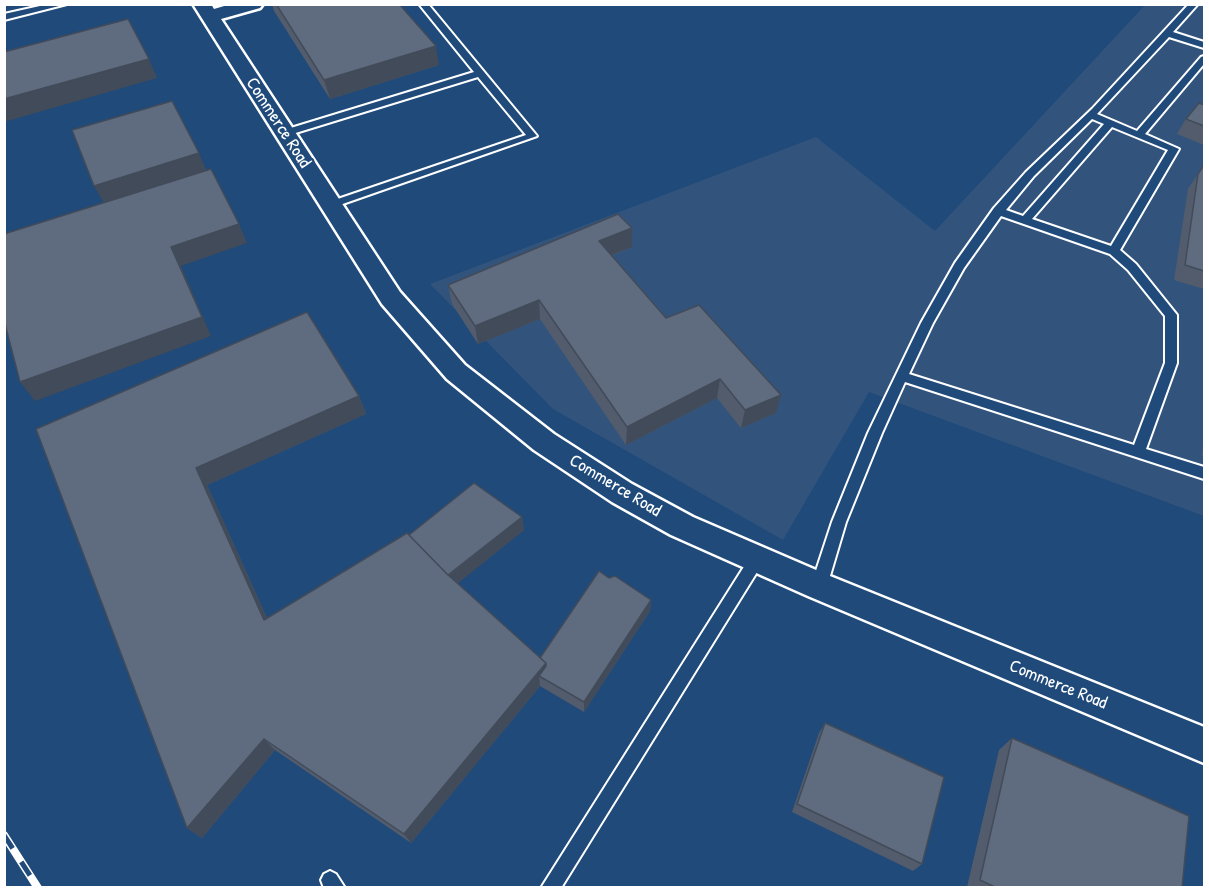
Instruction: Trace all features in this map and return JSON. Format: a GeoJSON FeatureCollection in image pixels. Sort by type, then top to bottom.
{"type":"FeatureCollection","features":[{"type":"Feature","properties":{"kind":"street"},"geometry":{"type":"LineString","coordinates":[[206,10],[254,4]]}},
{"type":"Feature","properties":{"kind":"street","name":"Commerce Road"},"geometry":{"type":"LineString","coordinates":[[206,10],[391,298],[456,372],[544,442],[622,493],[682,526],[819,586],[1204,745]]}},
{"type":"Feature","properties":{"kind":"lane"},"geometry":{"type":"LineString","coordinates":[[4,17],[63,4]]}},
{"type":"Feature","properties":{"kind":"lane"},"geometry":{"type":"LineString","coordinates":[[819,586],[839,522],[875,433],[959,266],[998,211],[1030,174],[1090,115],[1194,4]]}},
{"type":"Feature","properties":{"kind":"lane"},"geometry":{"type":"LineString","coordinates":[[330,204],[532,136],[426,5]]}},
{"type":"Feature","properties":{"kind":"lane"},"geometry":{"type":"LineString","coordinates":[[1167,33],[1204,45]]}},
{"type":"Feature","properties":{"kind":"lane"},"geometry":{"type":"LineString","coordinates":[[1139,135],[1204,59]]}},
{"type":"Feature","properties":{"kind":"lane"},"geometry":{"type":"LineString","coordinates":[[285,133],[480,72]]}},
{"type":"Feature","properties":{"kind":"lane"},"geometry":{"type":"LineString","coordinates":[[1090,115],[1174,149],[1114,250]]}},
{"type":"Feature","properties":{"kind":"lane"},"geometry":{"type":"LineString","coordinates":[[1025,220],[1110,123]]}},
{"type":"Feature","properties":{"kind":"lane"},"geometry":{"type":"LineString","coordinates":[[998,211],[1114,250],[1132,267],[1171,315],[1171,363],[1138,451]]}},
{"type":"Feature","properties":{"kind":"lane"},"geometry":{"type":"LineString","coordinates":[[902,376],[1204,472]]}},
{"type":"Feature","properties":{"kind":"lane"},"geometry":{"type":"LineString","coordinates":[[550,888],[757,559]]}},
{"type":"Feature","properties":{"kind":"shaded area"},"geometry":{"type":"Polygon","coordinates":[[[1145,5],[1204,5],[1204,516],[869,392],[783,540],[553,409],[430,284],[816,137],[935,231],[1145,5]]]}},
{"type":"Feature","properties":{"kind":"building"},"geometry":{"type":"Polygon","coordinates":[[[276,4],[399,4],[436,46],[324,80],[276,4]]]}},
{"type":"Feature","properties":{"kind":"building"},"geometry":{"type":"Polygon","coordinates":[[[128,19],[149,59],[4,99],[4,52],[128,19]]]}},
{"type":"Feature","properties":{"kind":"building"},"geometry":{"type":"Polygon","coordinates":[[[172,101],[199,153],[94,186],[72,130],[172,101]]]}},
{"type":"Feature","properties":{"kind":"building"},"geometry":{"type":"Polygon","coordinates":[[[1199,103],[1204,105],[1204,126],[1186,119],[1199,103]]]}},
{"type":"Feature","properties":{"kind":"building"},"geometry":{"type":"Polygon","coordinates":[[[1204,165],[1204,271],[1185,265],[1198,174],[1204,165]]]}},
{"type":"Feature","properties":{"kind":"building"},"geometry":{"type":"Polygon","coordinates":[[[211,169],[239,224],[171,247],[202,317],[20,382],[4,320],[4,234],[211,169]]]}},
{"type":"Feature","properties":{"kind":"building"},"geometry":{"type":"Polygon","coordinates":[[[618,214],[632,228],[599,241],[666,318],[699,305],[781,395],[745,410],[720,379],[627,427],[539,300],[475,326],[448,285],[618,214]]]}},
{"type":"Feature","properties":{"kind":"building"},"geometry":{"type":"Polygon","coordinates":[[[307,312],[359,396],[196,468],[264,620],[407,533],[446,573],[546,663],[404,834],[264,739],[187,828],[36,429],[307,312]]]}},
{"type":"Feature","properties":{"kind":"building"},"geometry":{"type":"Polygon","coordinates":[[[474,483],[522,517],[448,575],[409,535],[474,483]]]}},
{"type":"Feature","properties":{"kind":"building"},"geometry":{"type":"Polygon","coordinates":[[[599,571],[609,578],[615,576],[651,600],[584,702],[539,676],[546,666],[540,658],[599,571]]]}},
{"type":"Feature","properties":{"kind":"building"},"geometry":{"type":"Polygon","coordinates":[[[825,723],[944,777],[922,864],[797,804],[825,723]]]}},
{"type":"Feature","properties":{"kind":"building"},"geometry":{"type":"Polygon","coordinates":[[[1012,738],[1189,816],[1182,888],[997,888],[980,880],[1012,738]]]}},
{"type":"Feature","properties":{"kind":"railway"},"geometry":{"type":"LineString","coordinates":[[4,835],[38,888]]}}]}
